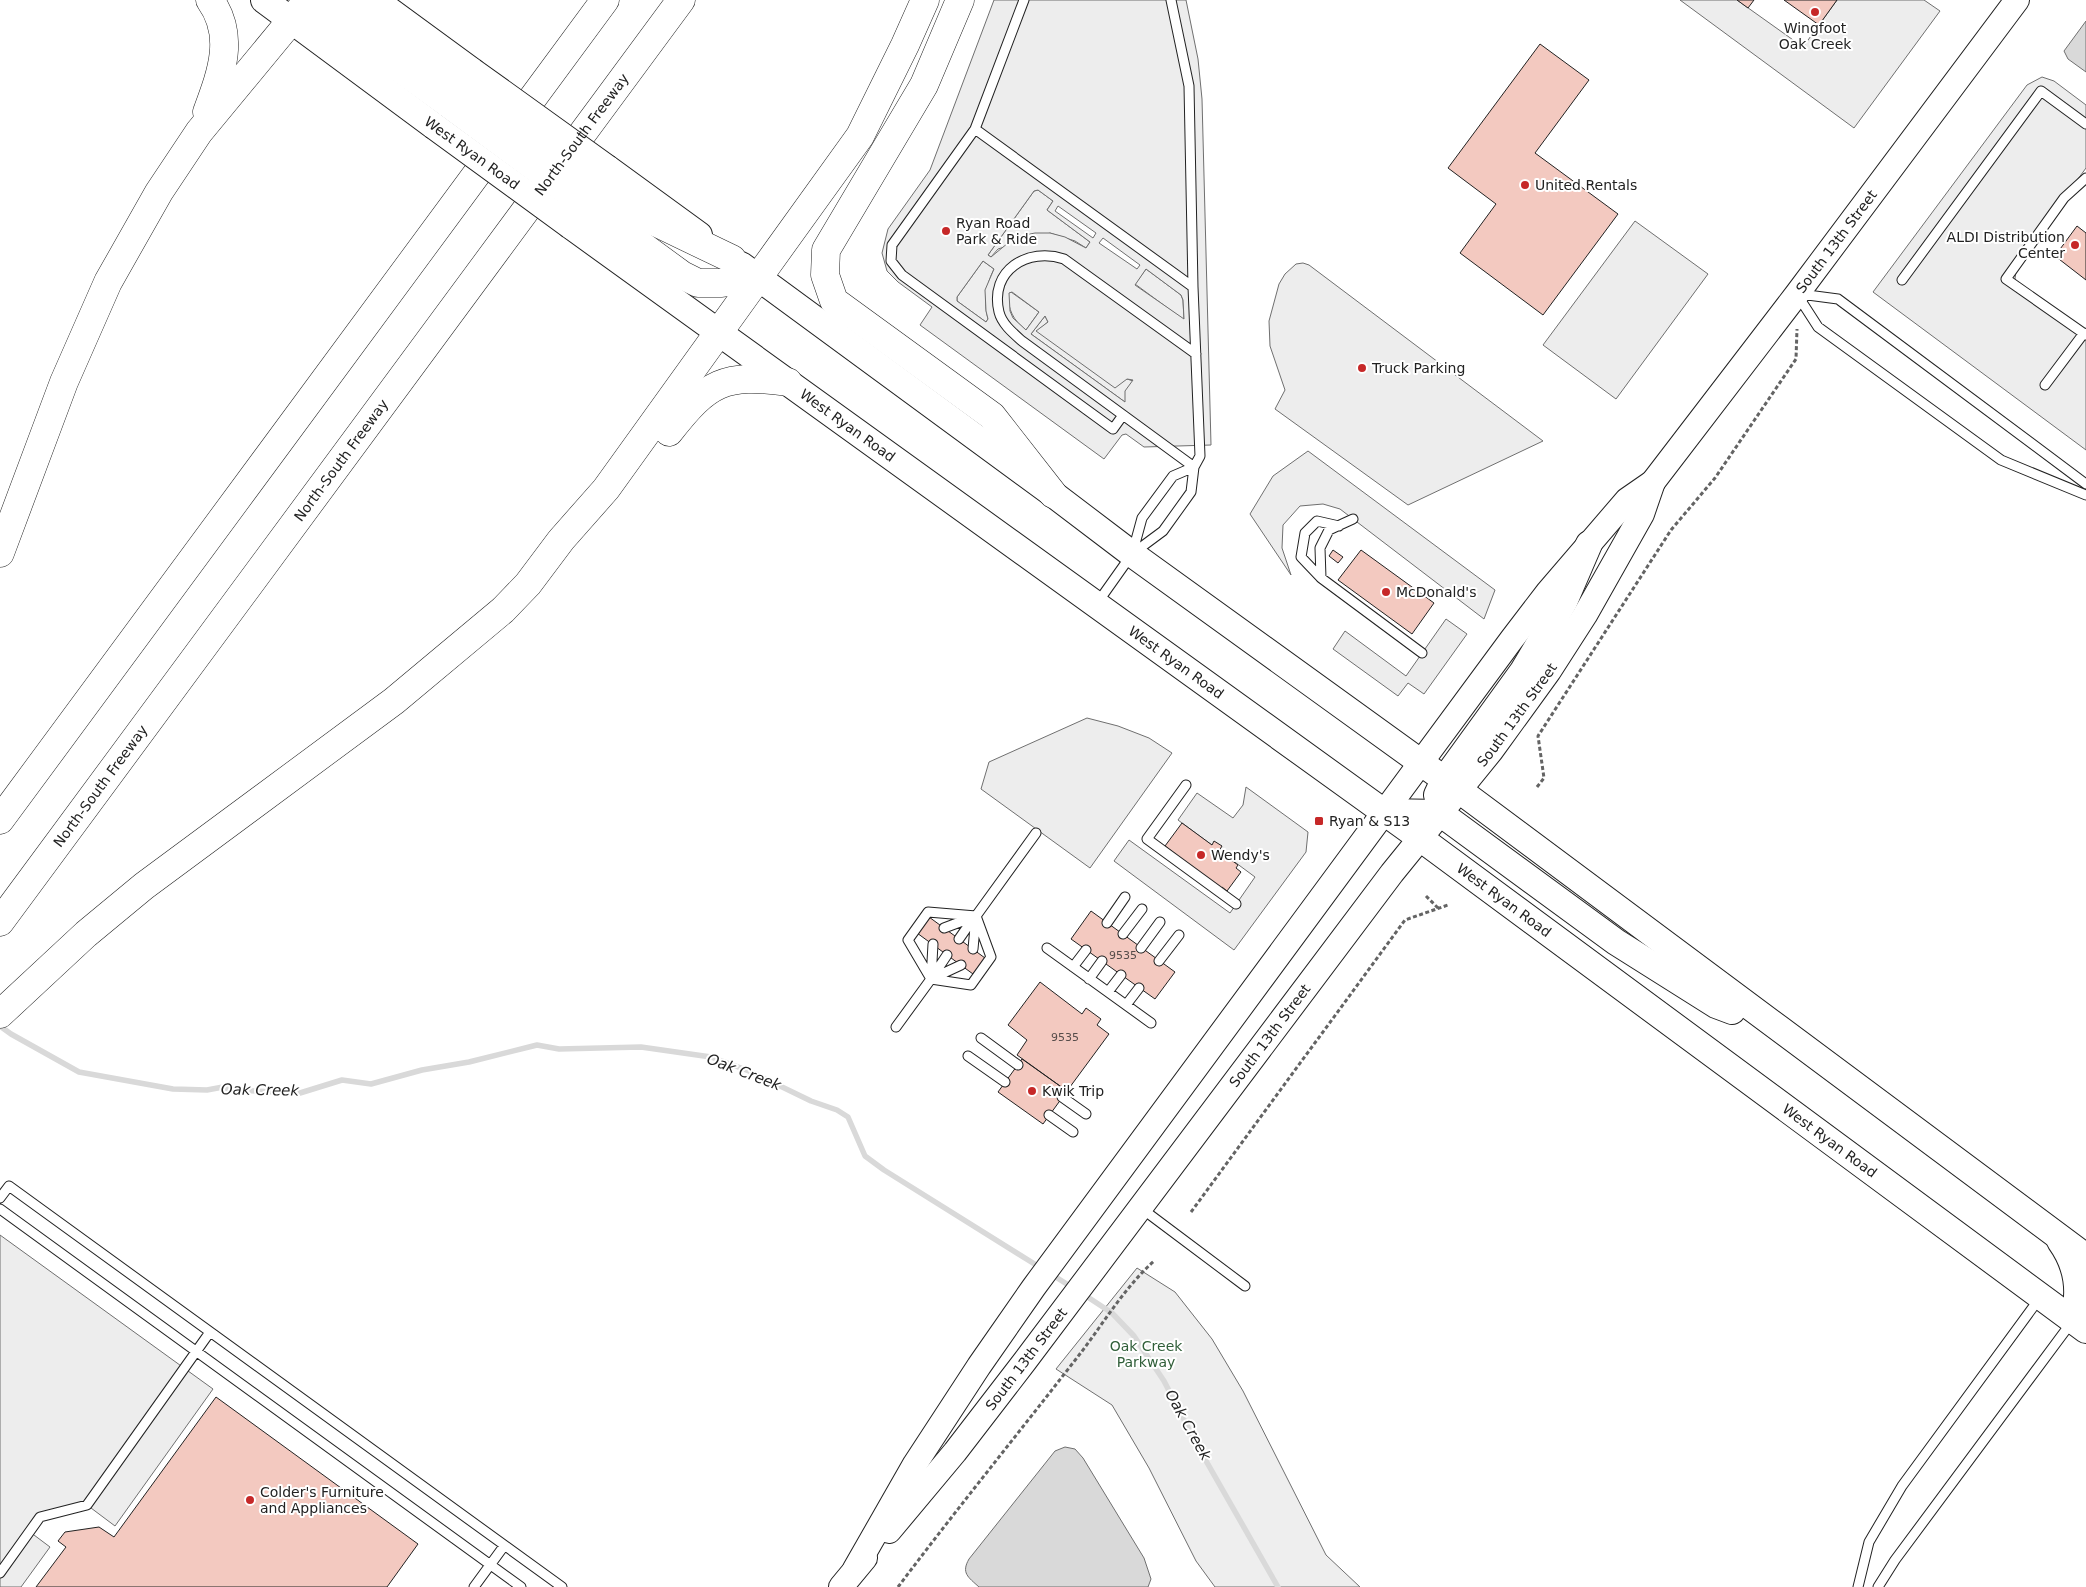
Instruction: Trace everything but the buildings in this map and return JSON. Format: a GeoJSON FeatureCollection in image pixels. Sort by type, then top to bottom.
{"type":"FeatureCollection","features":[{"type":"Feature","properties":{"kind":"highway"},"geometry":{"type":"LineString","coordinates":[[199,132],[222,73],[224,49],[225,33],[219,12],[210,0]]}},
{"type":"Feature","properties":{"kind":"highway"},"geometry":{"type":"LineString","coordinates":[[0,820],[606,0]]}},
{"type":"Feature","properties":{"kind":"highway","name":"North-South Freeway"},"geometry":{"type":"LineString","coordinates":[[0,922],[681,0]]}},
{"type":"Feature","properties":{"kind":"highway"},"geometry":{"type":"LineString","coordinates":[[0,1014],[86,934],[144,886],[394,701],[503,610],[528,584],[561,540],[606,490],[860,136],[906,45],[925,0]]}},
{"type":"Feature","properties":{"kind":"highway"},"geometry":{"type":"LineString","coordinates":[[960,0],[924,85],[826,250],[825,275],[834,300],[992,416],[1053,494]]}},
{"type":"Feature","properties":{"kind":"highway"},"geometry":{"type":"LineString","coordinates":[[306,6],[441,115],[578,215],[698,283],[722,283],[758,278]]}},
{"type":"Feature","properties":{"kind":"highway"},"geometry":{"type":"LineString","coordinates":[[0,553],[64,382],[108,282],[159,192],[199,132],[306,6],[355,6],[366,11],[468,77],[603,174],[655,222],[732,259]]}},
{"type":"Feature","properties":{"kind":"highway"},"geometry":{"type":"LineString","coordinates":[[528,584],[574,551],[619,498],[689,406],[705,392],[730,381],[756,378],[788,382]]}},
{"type":"Feature","properties":{"kind":"main road"},"geometry":{"type":"LineString","coordinates":[[264,0],[306,6]]}},
{"type":"Feature","properties":{"kind":"main road"},"geometry":{"type":"LineString","coordinates":[[375,0],[468,77]]}},
{"type":"Feature","properties":{"kind":"main road","name":"West Ryan Road"},"geometry":{"type":"LineString","coordinates":[[578,215],[719,333],[1420,838],[2079,1325]]}},
{"type":"Feature","properties":{"kind":"main road"},"geometry":{"type":"LineString","coordinates":[[732,259],[1132,554],[1451,785],[2086,1257]]}},
{"type":"Feature","properties":{"kind":"main road"},"geometry":{"type":"LineString","coordinates":[[1420,838],[1564,602],[1589,544]]}},
{"type":"Feature","properties":{"kind":"main road"},"geometry":{"type":"LineString","coordinates":[[1384,812],[1435,812],[1616,942],[1716,1005],[1780,1031]]}},
{"type":"Feature","properties":{"kind":"main road"},"geometry":{"type":"LineString","coordinates":[[2044,1226],[2067,1251],[2073,1264],[2082,1290],[2077,1307],[2079,1325]]}},
{"type":"Feature","properties":{"kind":"main road"},"geometry":{"type":"LineString","coordinates":[[2041,1297],[2062,1289],[2082,1290]]}},
{"type":"Feature","properties":{"kind":"street","name":"South 13th Street"},"geometry":{"type":"LineString","coordinates":[[848,1578],[915,1464],[979,1366],[1034,1287],[1384,812],[1548,592],[1627,500],[1653,482],[1797,294],[2016,0]]}},
{"type":"Feature","properties":{"kind":"street","name":"South 13th Street"},"geometry":{"type":"LineString","coordinates":[[1451,785],[1491,751],[1549,671],[1585,614],[1642,514],[1653,482]]}},
{"type":"Feature","properties":{"kind":"street","name":"South 13th Street"},"geometry":{"type":"LineString","coordinates":[[848,1578],[949,1460],[1420,838]]}},
{"type":"Feature","properties":{"kind":"lane"},"geometry":{"type":"LineString","coordinates":[[1024,0],[975,129],[892,245],[891,260],[902,275],[1113,429],[1123,415]]}},
{"type":"Feature","properties":{"kind":"lane"},"geometry":{"type":"LineString","coordinates":[[1096,604],[1132,554],[1163,531],[1191,492],[1194,467],[1200,456],[1193,287],[1189,86],[1171,0]]}},
{"type":"Feature","properties":{"kind":"lane"},"geometry":{"type":"LineString","coordinates":[[1902,280],[2041,91],[2086,124]]}},
{"type":"Feature","properties":{"kind":"lane"},"geometry":{"type":"LineString","coordinates":[[975,129],[1193,287]]}},
{"type":"Feature","properties":{"kind":"lane"},"geometry":{"type":"LineString","coordinates":[[2045,385],[2085,334],[2006,279],[2064,198],[2086,178]]}},
{"type":"Feature","properties":{"kind":"lane"},"geometry":{"type":"LineString","coordinates":[[1194,467],[1007,328],[999,313],[998,296],[1000,283],[1013,265],[1034,256],[1050,255],[1064,259],[1196,354]]}},
{"type":"Feature","properties":{"kind":"lane"},"geometry":{"type":"LineString","coordinates":[[1797,294],[1838,299],[2086,484]]}},
{"type":"Feature","properties":{"kind":"lane"},"geometry":{"type":"LineString","coordinates":[[1797,294],[1818,327],[2001,460],[2086,495]]}},
{"type":"Feature","properties":{"kind":"lane"},"geometry":{"type":"LineString","coordinates":[[1132,554],[1142,518],[1173,476],[1194,467]]}},
{"type":"Feature","properties":{"kind":"lane"},"geometry":{"type":"LineString","coordinates":[[1321,578],[1320,548],[1329,530],[1353,519]]}},
{"type":"Feature","properties":{"kind":"lane"},"geometry":{"type":"LineString","coordinates":[[1339,526],[1317,521],[1305,533],[1301,557],[1321,578],[1422,653]]}},
{"type":"Feature","properties":{"kind":"lane"},"geometry":{"type":"LineString","coordinates":[[1186,785],[1147,840],[1236,904]]}},
{"type":"Feature","properties":{"kind":"lane"},"geometry":{"type":"LineString","coordinates":[[959,939],[1036,833]]}},
{"type":"Feature","properties":{"kind":"lane"},"geometry":{"type":"LineString","coordinates":[[1107,922],[1125,897]]}},
{"type":"Feature","properties":{"kind":"lane"},"geometry":{"type":"LineString","coordinates":[[1123,934],[1142,909]]}},
{"type":"Feature","properties":{"kind":"lane"},"geometry":{"type":"LineString","coordinates":[[931,979],[908,940],[928,912],[976,916]]}},
{"type":"Feature","properties":{"kind":"lane"},"geometry":{"type":"LineString","coordinates":[[944,928],[976,916]]}},
{"type":"Feature","properties":{"kind":"lane"},"geometry":{"type":"LineString","coordinates":[[973,949],[976,916]]}},
{"type":"Feature","properties":{"kind":"lane"},"geometry":{"type":"LineString","coordinates":[[931,979],[971,985],[986,964],[991,956],[976,916]]}},
{"type":"Feature","properties":{"kind":"lane"},"geometry":{"type":"LineString","coordinates":[[1141,948],[1160,922]]}},
{"type":"Feature","properties":{"kind":"lane"},"geometry":{"type":"LineString","coordinates":[[1159,961],[1179,935]]}},
{"type":"Feature","properties":{"kind":"lane"},"geometry":{"type":"LineString","coordinates":[[931,979],[933,944]]}},
{"type":"Feature","properties":{"kind":"lane"},"geometry":{"type":"LineString","coordinates":[[1047,948],[1151,1024]]}},
{"type":"Feature","properties":{"kind":"lane"},"geometry":{"type":"LineString","coordinates":[[1073,967],[1086,950]]}},
{"type":"Feature","properties":{"kind":"lane"},"geometry":{"type":"LineString","coordinates":[[896,1026],[947,955]]}},
{"type":"Feature","properties":{"kind":"lane"},"geometry":{"type":"LineString","coordinates":[[1089,979],[1102,961]]}},
{"type":"Feature","properties":{"kind":"lane"},"geometry":{"type":"LineString","coordinates":[[931,979],[961,965]]}},
{"type":"Feature","properties":{"kind":"lane"},"geometry":{"type":"LineString","coordinates":[[1108,992],[1121,975]]}},
{"type":"Feature","properties":{"kind":"lane"},"geometry":{"type":"LineString","coordinates":[[1126,1005],[1139,988]]}},
{"type":"Feature","properties":{"kind":"lane"},"geometry":{"type":"LineString","coordinates":[[982,1038],[1018,1065]]}},
{"type":"Feature","properties":{"kind":"lane"},"geometry":{"type":"LineString","coordinates":[[968,1056],[1005,1082]]}},
{"type":"Feature","properties":{"kind":"lane"},"geometry":{"type":"LineString","coordinates":[[1062,1097],[1086,1114]]}},
{"type":"Feature","properties":{"kind":"lane"},"geometry":{"type":"LineString","coordinates":[[1049,1115],[1073,1132]]}},
{"type":"Feature","properties":{"kind":"lane"},"geometry":{"type":"LineString","coordinates":[[0,1198],[9,1186],[562,1587]]}},
{"type":"Feature","properties":{"kind":"lane"},"geometry":{"type":"LineString","coordinates":[[1140,1208],[1244,1286]]}},
{"type":"Feature","properties":{"kind":"lane"},"geometry":{"type":"LineString","coordinates":[[0,1209],[521,1587]]}},
{"type":"Feature","properties":{"kind":"lane"},"geometry":{"type":"LineString","coordinates":[[1858,1587],[1869,1542],[1902,1486],[2041,1297]]}},
{"type":"Feature","properties":{"kind":"lane"},"geometry":{"type":"LineString","coordinates":[[1878,1587],[1895,1560],[2079,1325]]}},
{"type":"Feature","properties":{"kind":"lane"},"geometry":{"type":"LineString","coordinates":[[0,1573],[40,1517],[87,1505],[210,1332]]}},
{"type":"Feature","properties":{"kind":"lane"},"geometry":{"type":"LineString","coordinates":[[474,1587],[504,1546]]}},
{"type":"Feature","properties":{"kind":"path"},"geometry":{"type":"LineString","coordinates":[[1537,787],[1544,778],[1538,736],[1672,530],[1715,478],[1796,359],[1797,294]]}},
{"type":"Feature","properties":{"kind":"path"},"geometry":{"type":"LineString","coordinates":[[1426,896],[1438,908]]}},
{"type":"Feature","properties":{"kind":"path"},"geometry":{"type":"LineString","coordinates":[[1191,1212],[1405,920],[1448,905]]}},
{"type":"Feature","properties":{"kind":"path"},"geometry":{"type":"LineString","coordinates":[[898,1587],[1094,1335],[1129,1287],[1154,1261]]}},
{"type":"Feature","properties":{"kind":"green space"},"geometry":{"type":"Polygon","coordinates":[[[1038,190],[1053,201],[1047,210],[1090,242],[1086,248],[1075,241],[1050,233],[998,249],[991,257],[988,255],[1034,191],[1038,190]]]}},
{"type":"Feature","properties":{"kind":"green space"},"geometry":{"type":"Polygon","coordinates":[[[983,261],[994,269],[986,294],[988,319],[986,322],[957,301],[957,297],[983,261]]]}},
{"type":"Feature","properties":{"kind":"green space"},"geometry":{"type":"Polygon","coordinates":[[[1146,269],[1181,295],[1184,320],[1135,284],[1146,269]]]}},
{"type":"Feature","properties":{"kind":"green space"},"geometry":{"type":"Polygon","coordinates":[[[1011,292],[1039,312],[1026,330],[1010,310],[1008,293],[1011,292]]]}},
{"type":"Feature","properties":{"kind":"green space"},"geometry":{"type":"Polygon","coordinates":[[[1045,316],[1048,322],[1037,331],[1133,381],[1125,402],[1031,334],[1045,316]]]}},
{"type":"Feature","properties":{"kind":"green space","name":"Oak Creek Parkway"},"geometry":{"type":"Polygon","coordinates":[[[1137,1268],[1175,1292],[1212,1339],[1243,1391],[1326,1555],[1360,1587],[1215,1587],[1196,1561],[1149,1468],[1112,1405],[1056,1369],[1137,1268]]]}},
{"type":"Feature","properties":{"kind":"shaded area","name":"Ryan Road Park & Ride"},"geometry":{"type":"Polygon","coordinates":[[[994,0],[1186,0],[1198,59],[1202,99],[1211,445],[1144,447],[1126,434],[1122,435],[1104,459],[920,325],[932,307],[898,282],[887,271],[882,253],[888,229],[930,170],[994,0]],[[1038,190],[1034,191],[988,255],[991,257],[1020,236],[1035,233],[1050,233],[1065,237],[1086,248],[1090,242],[1047,210],[1053,201],[1038,190]],[[1058,206],[1055,211],[1093,238],[1096,233],[1058,206]],[[1103,238],[1099,243],[1137,269],[1140,265],[1103,238]],[[983,261],[957,297],[957,301],[986,322],[988,319],[985,290],[994,269],[983,261]],[[1146,269],[1135,285],[1184,319],[1181,295],[1146,269]],[[1012,292],[1009,293],[1010,311],[1013,318],[1026,330],[1039,312],[1012,292]],[[1045,316],[1031,334],[1125,402],[1125,391],[1133,380],[1127,379],[1115,388],[1036,331],[1048,322],[1045,316]]]}},
{"type":"Feature","properties":{"kind":"shaded area"},"geometry":{"type":"Polygon","coordinates":[[[1680,0],[1737,0],[1803,47],[1837,0],[1924,0],[1940,11],[1854,128],[1680,0]]]}},
{"type":"Feature","properties":{"kind":"shaded area"},"geometry":{"type":"Polygon","coordinates":[[[2086,21],[2086,72],[2068,59],[2064,51],[2086,21]]]}},
{"type":"Feature","properties":{"kind":"shaded area"},"geometry":{"type":"Polygon","coordinates":[[[2042,77],[2054,81],[2086,105],[2086,168],[2017,262],[2015,279],[2022,290],[2086,335],[2086,450],[1873,292],[2027,85],[2042,77]]]}},
{"type":"Feature","properties":{"kind":"shaded area"},"geometry":{"type":"Polygon","coordinates":[[[1635,221],[1708,274],[1616,399],[1543,345],[1635,221]]]}},
{"type":"Feature","properties":{"kind":"shaded area","name":"Truck Parking"},"geometry":{"type":"Polygon","coordinates":[[[1303,263],[1309,265],[1543,441],[1408,505],[1275,409],[1285,390],[1270,346],[1269,321],[1279,284],[1285,274],[1296,264],[1303,263]]]}},
{"type":"Feature","properties":{"kind":"shaded area"},"geometry":{"type":"Polygon","coordinates":[[[1308,451],[1495,590],[1484,619],[1340,509],[1323,504],[1300,506],[1283,525],[1282,548],[1291,575],[1250,514],[1273,476],[1308,451]]]}},
{"type":"Feature","properties":{"kind":"shaded area"},"geometry":{"type":"Polygon","coordinates":[[[1446,619],[1467,634],[1424,694],[1408,683],[1398,696],[1333,649],[1345,631],[1406,676],[1446,619]]]}},
{"type":"Feature","properties":{"kind":"shaded area"},"geometry":{"type":"Polygon","coordinates":[[[1087,718],[1118,726],[1149,738],[1172,753],[1090,868],[981,789],[989,762],[1087,718]]]}},
{"type":"Feature","properties":{"kind":"shaded area"},"geometry":{"type":"Polygon","coordinates":[[[1246,787],[1308,832],[1306,852],[1234,950],[1114,861],[1129,840],[1230,913],[1255,877],[1178,820],[1197,793],[1233,818],[1243,805],[1246,787]]]}},
{"type":"Feature","properties":{"kind":"shaded area"},"geometry":{"type":"Polygon","coordinates":[[[0,1235],[213,1389],[115,1526],[87,1505],[40,1517],[30,1532],[50,1547],[21,1587],[0,1587],[0,1235]]]}},
{"type":"Feature","properties":{"kind":"shaded area"},"geometry":{"type":"Polygon","coordinates":[[[1065,1447],[1075,1449],[1083,1458],[1144,1558],[1151,1579],[1148,1587],[979,1587],[967,1575],[966,1568],[969,1559],[1055,1451],[1065,1447]]]}},
{"type":"Feature","properties":{"kind":"waterway","name":"Oak Creek"},"geometry":{"type":"LineString","coordinates":[[0,1026],[79,1072],[173,1089],[207,1090],[223,1087],[234,1090],[300,1093],[342,1080],[371,1084],[422,1070],[469,1062],[537,1045],[559,1049],[641,1047],[711,1057],[749,1071],[811,1101],[837,1110],[848,1117],[865,1156],[884,1170],[1041,1268]]}},
{"type":"Feature","properties":{"kind":"waterway","name":"Oak Creek"},"geometry":{"type":"LineString","coordinates":[[1051,1274],[1073,1288]]}},
{"type":"Feature","properties":{"kind":"waterway","name":"Oak Creek"},"geometry":{"type":"LineString","coordinates":[[1083,1294],[1112,1313],[1134,1336],[1164,1381],[1197,1445],[1278,1587]]}},
{"type":"Feature","properties":{"kind":"place","name":"Wingfoot Oak Creek"},"geometry":{"type":"Point","coordinates":[1815,12]}},
{"type":"Feature","properties":{"kind":"place","name":"United Rentals"},"geometry":{"type":"Point","coordinates":[1525,185]}},
{"type":"Feature","properties":{"kind":"place","name":"Ryan Road Park & Ride"},"geometry":{"type":"Point","coordinates":[946,231]}},
{"type":"Feature","properties":{"kind":"place","name":"ALDI Distribution Center"},"geometry":{"type":"Point","coordinates":[2075,245]}},
{"type":"Feature","properties":{"kind":"place","name":"Truck Parking"},"geometry":{"type":"Point","coordinates":[1362,368]}},
{"type":"Feature","properties":{"kind":"place","name":"McDonald's"},"geometry":{"type":"Point","coordinates":[1386,592]}},
{"type":"Feature","properties":{"kind":"place","name":"Ryan & S13"},"geometry":{"type":"Point","coordinates":[1319,821]}},
{"type":"Feature","properties":{"kind":"place","name":"Wendy's"},"geometry":{"type":"Point","coordinates":[1201,855]}},
{"type":"Feature","properties":{"kind":"place","name":"Kwik Trip"},"geometry":{"type":"Point","coordinates":[1032,1091]}},
{"type":"Feature","properties":{"kind":"place","name":"Colder's Furniture and Appliances"},"geometry":{"type":"Point","coordinates":[250,1500]}}]}
